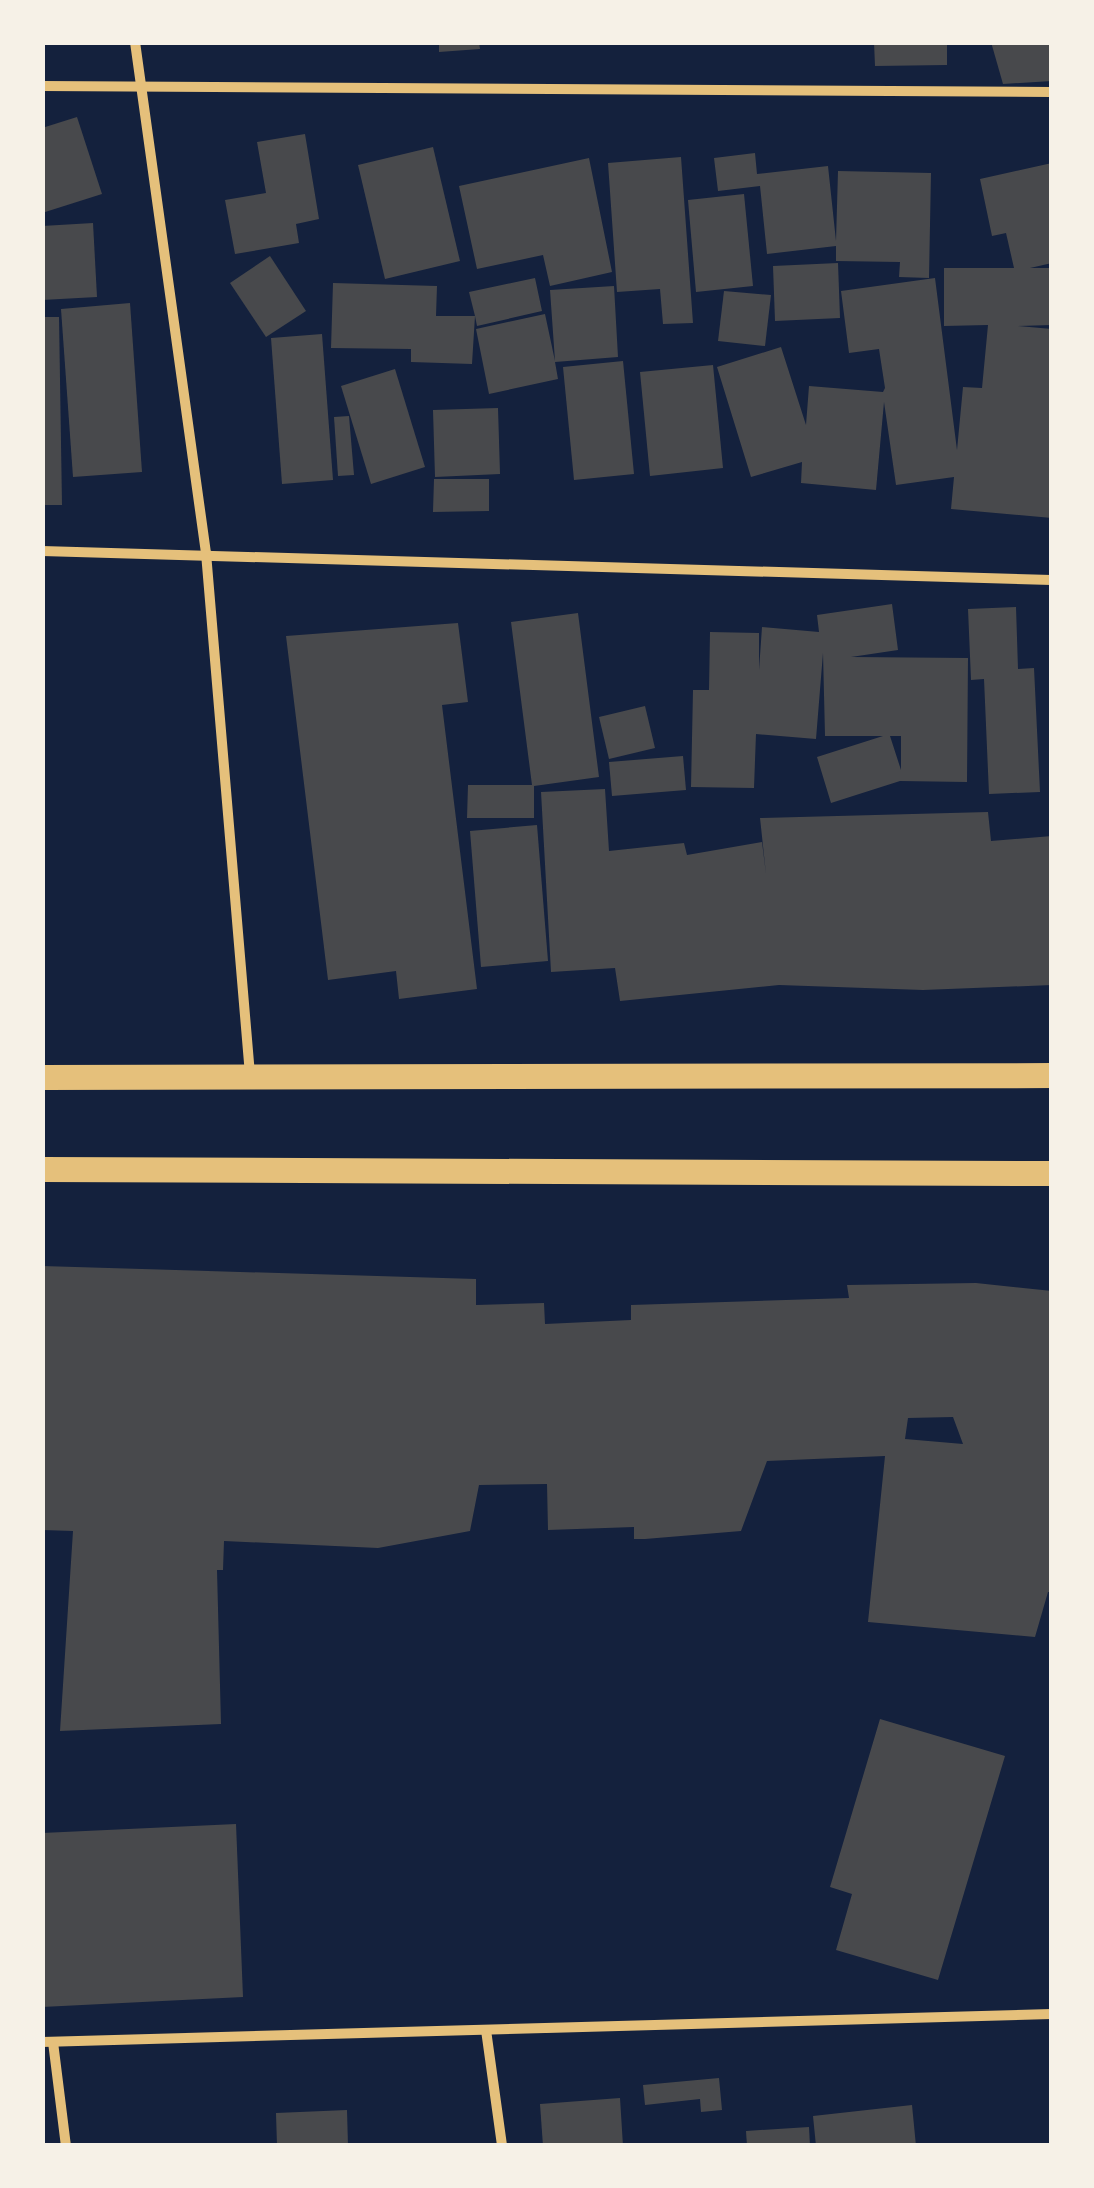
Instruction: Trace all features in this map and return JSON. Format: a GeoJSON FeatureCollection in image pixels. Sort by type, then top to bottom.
{"type":"FeatureCollection","features":[{"type":"Feature","properties":{"kind":"main road"},"geometry":{"type":"LineString","coordinates":[[42,1076],[1052,1075]]}},
{"type":"Feature","properties":{"kind":"main road"},"geometry":{"type":"LineString","coordinates":[[42,1169],[1052,1173]]}},
{"type":"Feature","properties":{"kind":"street"},"geometry":{"type":"LineString","coordinates":[[135,42],[206,553],[250,1078]]}},
{"type":"Feature","properties":{"kind":"street"},"geometry":{"type":"LineString","coordinates":[[42,86],[1052,92]]}},
{"type":"Feature","properties":{"kind":"street"},"geometry":{"type":"LineString","coordinates":[[42,551],[1052,580]]}},
{"type":"Feature","properties":{"kind":"street"},"geometry":{"type":"LineString","coordinates":[[66,2146],[48,2042],[1052,2014]]}},
{"type":"Feature","properties":{"kind":"street"},"geometry":{"type":"LineString","coordinates":[[486,2030],[502,2146]]}},
{"type":"Feature","properties":{"kind":"building"},"geometry":{"type":"Polygon","coordinates":[[[439,42],[479,42],[480,49],[439,52],[439,42]]]}},
{"type":"Feature","properties":{"kind":"building"},"geometry":{"type":"Polygon","coordinates":[[[874,42],[947,42],[947,65],[875,66],[874,42]]]}},
{"type":"Feature","properties":{"kind":"building"},"geometry":{"type":"Polygon","coordinates":[[[991,42],[1052,42],[1052,81],[1003,84],[991,42]]]}},
{"type":"Feature","properties":{"kind":"building"},"geometry":{"type":"Polygon","coordinates":[[[77,117],[102,194],[42,213],[42,128],[77,117]]]}},
{"type":"Feature","properties":{"kind":"building"},"geometry":{"type":"Polygon","coordinates":[[[305,134],[319,219],[296,224],[299,243],[235,254],[225,200],[266,193],[257,142],[305,134]]]}},
{"type":"Feature","properties":{"kind":"building"},"geometry":{"type":"Polygon","coordinates":[[[433,147],[460,261],[385,279],[358,165],[433,147]]]}},
{"type":"Feature","properties":{"kind":"building"},"geometry":{"type":"Polygon","coordinates":[[[755,153],[757,174],[828,166],[836,241],[838,171],[931,173],[929,278],[899,277],[900,262],[836,261],[836,246],[767,254],[760,186],[718,191],[714,158],[755,153]]]}},
{"type":"Feature","properties":{"kind":"building"},"geometry":{"type":"Polygon","coordinates":[[[681,157],[693,323],[663,324],[660,289],[617,292],[608,163],[681,157]]]}},
{"type":"Feature","properties":{"kind":"building"},"geometry":{"type":"Polygon","coordinates":[[[589,158],[612,272],[550,286],[543,255],[477,269],[459,186],[589,158]]]}},
{"type":"Feature","properties":{"kind":"building"},"geometry":{"type":"Polygon","coordinates":[[[1052,163],[1052,263],[1030,268],[1052,268],[1052,325],[1018,326],[1052,329],[1052,518],[951,509],[954,477],[896,485],[884,402],[876,490],[801,483],[802,462],[751,477],[717,367],[781,347],[806,425],[809,386],[883,392],[885,388],[879,349],[849,353],[841,291],[935,278],[957,450],[963,387],[982,388],[988,325],[944,326],[944,268],[1014,268],[1006,233],[992,236],[980,179],[1052,163]]]}},
{"type":"Feature","properties":{"kind":"building"},"geometry":{"type":"Polygon","coordinates":[[[744,194],[753,286],[696,292],[688,200],[744,194]]]}},
{"type":"Feature","properties":{"kind":"building"},"geometry":{"type":"Polygon","coordinates":[[[93,223],[97,297],[42,300],[42,226],[93,223]]]}},
{"type":"Feature","properties":{"kind":"building"},"geometry":{"type":"Polygon","coordinates":[[[270,256],[306,311],[266,337],[230,283],[270,256]]]}},
{"type":"Feature","properties":{"kind":"building"},"geometry":{"type":"Polygon","coordinates":[[[838,263],[840,318],[775,321],[773,266],[838,263]]]}},
{"type":"Feature","properties":{"kind":"building"},"geometry":{"type":"Polygon","coordinates":[[[535,278],[542,311],[477,326],[469,292],[535,278]]]}},
{"type":"Feature","properties":{"kind":"building"},"geometry":{"type":"Polygon","coordinates":[[[333,283],[437,286],[436,316],[475,316],[472,364],[411,362],[411,349],[331,348],[333,283]]]}},
{"type":"Feature","properties":{"kind":"building"},"geometry":{"type":"Polygon","coordinates":[[[614,286],[618,357],[555,362],[558,379],[489,394],[476,329],[545,314],[555,361],[550,290],[614,286]]]}},
{"type":"Feature","properties":{"kind":"building"},"geometry":{"type":"Polygon","coordinates":[[[724,291],[771,295],[765,346],[718,341],[724,291]]]}},
{"type":"Feature","properties":{"kind":"building"},"geometry":{"type":"Polygon","coordinates":[[[130,303],[142,472],[73,477],[61,309],[130,303]]]}},
{"type":"Feature","properties":{"kind":"building"},"geometry":{"type":"Polygon","coordinates":[[[42,317],[59,317],[62,505],[42,505],[42,317]]]}},
{"type":"Feature","properties":{"kind":"building"},"geometry":{"type":"Polygon","coordinates":[[[322,334],[333,480],[282,484],[271,338],[322,334]]]}},
{"type":"Feature","properties":{"kind":"building"},"geometry":{"type":"Polygon","coordinates":[[[623,361],[634,474],[574,480],[563,367],[623,361]]]}},
{"type":"Feature","properties":{"kind":"building"},"geometry":{"type":"Polygon","coordinates":[[[713,365],[723,468],[650,476],[640,372],[713,365]]]}},
{"type":"Feature","properties":{"kind":"building"},"geometry":{"type":"Polygon","coordinates":[[[395,369],[425,467],[371,484],[341,386],[395,369]]]}},
{"type":"Feature","properties":{"kind":"building"},"geometry":{"type":"Polygon","coordinates":[[[498,408],[500,474],[435,477],[433,410],[498,408]]]}},
{"type":"Feature","properties":{"kind":"building"},"geometry":{"type":"Polygon","coordinates":[[[349,416],[354,475],[338,476],[334,417],[349,416]]]}},
{"type":"Feature","properties":{"kind":"building"},"geometry":{"type":"Polygon","coordinates":[[[434,479],[489,479],[489,511],[433,512],[434,479]]]}},
{"type":"Feature","properties":{"kind":"building"},"geometry":{"type":"Polygon","coordinates":[[[892,604],[898,650],[851,657],[968,658],[967,782],[900,781],[831,803],[817,757],[883,736],[825,736],[823,653],[816,739],[756,734],[754,788],[691,787],[693,690],[709,690],[710,632],[759,633],[759,670],[762,627],[819,632],[817,615],[892,604]],[[890,736],[901,770],[901,736],[890,736]]]}},
{"type":"Feature","properties":{"kind":"building"},"geometry":{"type":"Polygon","coordinates":[[[1016,607],[1018,669],[1034,668],[1040,792],[989,794],[984,679],[971,680],[968,609],[1016,607]]]}},
{"type":"Feature","properties":{"kind":"building"},"geometry":{"type":"Polygon","coordinates":[[[578,613],[599,777],[534,786],[534,818],[467,818],[468,785],[532,785],[511,622],[578,613]]]}},
{"type":"Feature","properties":{"kind":"building"},"geometry":{"type":"Polygon","coordinates":[[[458,623],[468,702],[442,705],[477,989],[399,999],[396,971],[328,980],[286,636],[458,623]]]}},
{"type":"Feature","properties":{"kind":"building"},"geometry":{"type":"Polygon","coordinates":[[[645,706],[655,748],[609,759],[599,717],[645,706]]]}},
{"type":"Feature","properties":{"kind":"building"},"geometry":{"type":"Polygon","coordinates":[[[683,756],[686,790],[612,796],[609,762],[683,756]]]}},
{"type":"Feature","properties":{"kind":"building"},"geometry":{"type":"Polygon","coordinates":[[[605,789],[609,851],[684,843],[687,855],[762,842],[766,874],[760,818],[988,812],[991,841],[1052,836],[1052,985],[923,990],[779,985],[620,1001],[615,968],[551,972],[541,792],[605,789]]]}},
{"type":"Feature","properties":{"kind":"building"},"geometry":{"type":"Polygon","coordinates":[[[537,825],[548,961],[481,967],[470,831],[537,825]]]}},
{"type":"Feature","properties":{"kind":"building"},"geometry":{"type":"Polygon","coordinates":[[[42,1266],[476,1279],[476,1305],[544,1303],[545,1324],[631,1320],[631,1305],[849,1298],[847,1285],[976,1283],[1052,1291],[1052,1592],[1048,1592],[1035,1637],[868,1622],[885,1456],[767,1461],[741,1531],[645,1539],[634,1539],[634,1527],[548,1530],[547,1484],[479,1485],[470,1531],[378,1548],[224,1541],[223,1570],[217,1570],[221,1724],[60,1731],[73,1531],[42,1530],[42,1266]],[[953,1417],[908,1418],[905,1439],[963,1444],[953,1417]]]}},
{"type":"Feature","properties":{"kind":"building"},"geometry":{"type":"Polygon","coordinates":[[[880,1719],[1005,1756],[938,1980],[836,1950],[852,1894],[830,1887],[880,1719]]]}},
{"type":"Feature","properties":{"kind":"building"},"geometry":{"type":"Polygon","coordinates":[[[236,1824],[243,1997],[42,2007],[42,1833],[236,1824]]]}},
{"type":"Feature","properties":{"kind":"building"},"geometry":{"type":"Polygon","coordinates":[[[719,2078],[722,2110],[701,2112],[700,2099],[645,2105],[643,2085],[719,2078]]]}},
{"type":"Feature","properties":{"kind":"building"},"geometry":{"type":"Polygon","coordinates":[[[620,2098],[623,2146],[543,2146],[540,2104],[620,2098]]]}},
{"type":"Feature","properties":{"kind":"building"},"geometry":{"type":"Polygon","coordinates":[[[912,2105],[916,2146],[816,2146],[813,2116],[912,2105]]]}},
{"type":"Feature","properties":{"kind":"building"},"geometry":{"type":"Polygon","coordinates":[[[347,2110],[348,2146],[277,2146],[276,2113],[347,2110]]]}},
{"type":"Feature","properties":{"kind":"building"},"geometry":{"type":"Polygon","coordinates":[[[809,2127],[810,2146],[747,2146],[746,2131],[809,2127]]]}}]}
